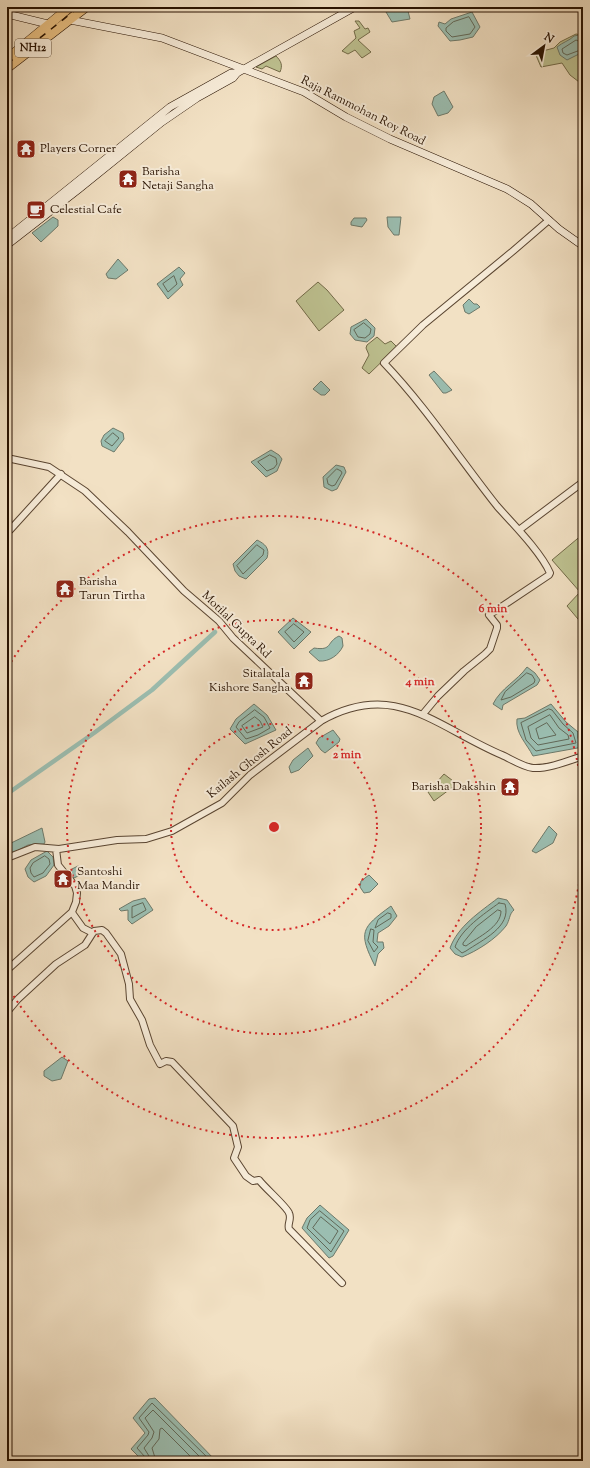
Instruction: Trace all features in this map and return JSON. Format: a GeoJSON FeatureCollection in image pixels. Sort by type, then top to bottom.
{"type":"FeatureCollection","features":[{"type":"Feature","properties":{"kind":"highway","name":"NH12"},"geometry":{"type":"LineString","coordinates":[[8,63],[70,7]]}},
{"type":"Feature","properties":{"kind":"highway","name":"NH12"},"geometry":{"type":"LineString","coordinates":[[8,63],[60,28],[86,7]]}},
{"type":"Feature","properties":{"kind":"main road"},"geometry":{"type":"LineString","coordinates":[[7,245],[162,122],[197,98],[233,78],[237,73],[355,7]]}},
{"type":"Feature","properties":{"kind":"main road"},"geometry":{"type":"LineString","coordinates":[[7,14],[50,24],[60,28]]}},
{"type":"Feature","properties":{"kind":"main road","name":"Raja Rammohan Roy Road"},"geometry":{"type":"LineString","coordinates":[[70,20],[162,38],[304,92],[354,121],[390,139],[506,189],[532,204],[549,220],[583,246]]}},
{"type":"Feature","properties":{"kind":"main road"},"geometry":{"type":"LineString","coordinates":[[7,238],[170,107],[231,73],[237,73]]}},
{"type":"Feature","properties":{"kind":"street"},"geometry":{"type":"LineString","coordinates":[[423,714],[438,696],[490,649],[498,628],[489,615],[550,574],[549,570],[519,530],[452,448],[411,392],[384,363],[422,325],[549,220]]}},
{"type":"Feature","properties":{"kind":"street","name":"Motilal Gupta Rd"},"geometry":{"type":"LineString","coordinates":[[7,458],[49,467],[85,491],[115,518],[184,591],[219,621],[233,638],[321,721]]}},
{"type":"Feature","properties":{"kind":"street"},"geometry":{"type":"LineString","coordinates":[[7,530],[10,530],[61,474]]}},
{"type":"Feature","properties":{"kind":"street"},"geometry":{"type":"LineString","coordinates":[[519,530],[583,482]]}},
{"type":"Feature","properties":{"kind":"street"},"geometry":{"type":"LineString","coordinates":[[321,721],[357,705],[386,704],[423,714],[493,751],[532,768],[555,764],[583,756]]}},
{"type":"Feature","properties":{"kind":"street","name":"Kailash Ghosh Road"},"geometry":{"type":"LineString","coordinates":[[7,858],[26,849],[35,847],[56,849],[117,840],[146,839],[172,831],[222,803],[250,775],[321,721]]}},
{"type":"Feature","properties":{"kind":"street"},"geometry":{"type":"LineString","coordinates":[[7,970],[72,912],[76,902],[76,890],[58,865],[56,849]]}},
{"type":"Feature","properties":{"kind":"street"},"geometry":{"type":"LineString","coordinates":[[72,912],[83,928],[93,933]]}},
{"type":"Feature","properties":{"kind":"street"},"geometry":{"type":"LineString","coordinates":[[7,1012],[56,964],[85,944],[93,933],[98,930],[106,933],[121,954],[130,984],[130,999],[142,1020],[150,1045],[160,1064],[166,1061],[172,1062],[233,1126],[238,1147],[234,1158],[246,1176],[253,1181],[259,1180],[287,1210],[290,1218],[288,1226],[289,1229],[342,1283]]}},
{"type":"Feature","properties":{"kind":"green space"},"geometry":{"type":"Polygon","coordinates":[[[355,21],[359,21],[365,29],[368,28],[370,32],[358,40],[371,52],[362,58],[355,50],[348,54],[342,51],[356,38],[354,31],[360,28],[355,21]]]}},
{"type":"Feature","properties":{"kind":"green space"},"geometry":{"type":"Polygon","coordinates":[[[576,34],[581,35],[583,38],[583,85],[570,75],[562,63],[541,67],[535,53],[554,48],[560,42],[576,34]]]}},
{"type":"Feature","properties":{"kind":"green space"},"geometry":{"type":"Polygon","coordinates":[[[276,56],[281,63],[280,72],[266,66],[262,69],[256,67],[276,56]]]}},
{"type":"Feature","properties":{"kind":"green space"},"geometry":{"type":"Polygon","coordinates":[[[318,282],[344,310],[319,331],[296,301],[318,282]]]}},
{"type":"Feature","properties":{"kind":"green space"},"geometry":{"type":"Polygon","coordinates":[[[377,337],[385,344],[391,341],[397,347],[369,374],[362,368],[369,355],[366,348],[367,345],[377,337]]]}},
{"type":"Feature","properties":{"kind":"green space"},"geometry":{"type":"Polygon","coordinates":[[[583,534],[583,625],[567,606],[580,592],[552,560],[583,534]]]}},
{"type":"Feature","properties":{"kind":"green space"},"geometry":{"type":"Polygon","coordinates":[[[444,774],[457,784],[434,801],[428,792],[444,774]]]}},
{"type":"Feature","properties":{"kind":"water"},"geometry":{"type":"Polygon","coordinates":[[[393,7],[407,7],[410,19],[392,22],[386,12],[393,7]]]}},
{"type":"Feature","properties":{"kind":"water"},"geometry":{"type":"Polygon","coordinates":[[[472,12],[480,27],[473,37],[450,41],[438,26],[439,22],[445,24],[451,19],[472,12]]]}},
{"type":"Feature","properties":{"kind":"water"},"geometry":{"type":"Polygon","coordinates":[[[579,35],[583,41],[583,52],[567,60],[560,55],[557,47],[574,36],[579,35]]]}},
{"type":"Feature","properties":{"kind":"water"},"geometry":{"type":"Polygon","coordinates":[[[444,91],[453,107],[448,113],[438,116],[432,104],[434,97],[444,91]]]}},
{"type":"Feature","properties":{"kind":"water"},"geometry":{"type":"Polygon","coordinates":[[[53,217],[58,220],[58,226],[41,242],[32,233],[53,217]]]}},
{"type":"Feature","properties":{"kind":"water"},"geometry":{"type":"Polygon","coordinates":[[[387,217],[401,217],[399,235],[394,235],[388,227],[387,217]]]}},
{"type":"Feature","properties":{"kind":"water"},"geometry":{"type":"Polygon","coordinates":[[[354,218],[366,218],[367,220],[362,227],[351,225],[354,218]]]}},
{"type":"Feature","properties":{"kind":"water"},"geometry":{"type":"Polygon","coordinates":[[[118,259],[128,270],[116,279],[108,278],[106,274],[118,259]]]}},
{"type":"Feature","properties":{"kind":"water"},"geometry":{"type":"Polygon","coordinates":[[[179,267],[185,273],[180,279],[183,285],[168,299],[157,284],[179,267]]]}},
{"type":"Feature","properties":{"kind":"water"},"geometry":{"type":"Polygon","coordinates":[[[469,299],[480,307],[469,314],[465,312],[463,305],[469,299]]]}},
{"type":"Feature","properties":{"kind":"water"},"geometry":{"type":"Polygon","coordinates":[[[366,319],[375,328],[374,336],[367,342],[355,340],[350,334],[351,327],[366,319]]]}},
{"type":"Feature","properties":{"kind":"water"},"geometry":{"type":"Polygon","coordinates":[[[434,371],[452,390],[443,393],[429,375],[434,371]]]}},
{"type":"Feature","properties":{"kind":"water"},"geometry":{"type":"Polygon","coordinates":[[[321,381],[330,390],[325,395],[321,395],[313,389],[321,381]]]}},
{"type":"Feature","properties":{"kind":"water"},"geometry":{"type":"Polygon","coordinates":[[[113,428],[123,433],[124,439],[114,452],[102,446],[101,441],[104,435],[113,428]]]}},
{"type":"Feature","properties":{"kind":"water"},"geometry":{"type":"Polygon","coordinates":[[[271,450],[282,459],[277,471],[266,477],[251,462],[271,450]]]}},
{"type":"Feature","properties":{"kind":"water"},"geometry":{"type":"Polygon","coordinates":[[[336,465],[344,467],[346,472],[337,489],[332,491],[324,487],[323,477],[336,465]]]}},
{"type":"Feature","properties":{"kind":"water"},"geometry":{"type":"Polygon","coordinates":[[[257,540],[266,547],[268,555],[267,558],[246,579],[239,576],[235,571],[233,564],[257,540]]]}},
{"type":"Feature","properties":{"kind":"water"},"geometry":{"type":"Polygon","coordinates":[[[293,618],[311,632],[294,649],[278,632],[293,618]]]}},
{"type":"Feature","properties":{"kind":"water"},"geometry":{"type":"Polygon","coordinates":[[[339,636],[342,638],[343,646],[336,655],[330,659],[319,661],[309,652],[314,648],[320,649],[327,647],[335,638],[339,636]]]}},
{"type":"Feature","properties":{"kind":"water"},"geometry":{"type":"Polygon","coordinates":[[[527,667],[535,673],[540,680],[537,685],[503,705],[502,710],[493,704],[500,693],[527,667]]]}},
{"type":"Feature","properties":{"kind":"water"},"geometry":{"type":"Polygon","coordinates":[[[254,704],[267,715],[276,730],[245,744],[230,729],[236,719],[254,704]]]}},
{"type":"Feature","properties":{"kind":"water"},"geometry":{"type":"Polygon","coordinates":[[[551,704],[566,722],[578,732],[578,738],[583,747],[533,756],[520,734],[517,719],[525,718],[551,704]]]}},
{"type":"Feature","properties":{"kind":"water"},"geometry":{"type":"Polygon","coordinates":[[[333,730],[340,739],[339,742],[325,753],[316,743],[319,738],[333,730]]]}},
{"type":"Feature","properties":{"kind":"water"},"geometry":{"type":"Polygon","coordinates":[[[308,748],[313,756],[299,770],[291,773],[289,767],[293,760],[308,748]]]}},
{"type":"Feature","properties":{"kind":"water"},"geometry":{"type":"Polygon","coordinates":[[[549,826],[557,834],[553,843],[536,853],[532,851],[549,826]]]}},
{"type":"Feature","properties":{"kind":"water"},"geometry":{"type":"Polygon","coordinates":[[[42,828],[45,842],[44,844],[28,845],[7,856],[7,845],[42,828]]]}},
{"type":"Feature","properties":{"kind":"water"},"geometry":{"type":"Polygon","coordinates":[[[47,851],[53,857],[54,865],[46,876],[34,882],[28,877],[25,869],[31,860],[47,851]]]}},
{"type":"Feature","properties":{"kind":"water"},"geometry":{"type":"Polygon","coordinates":[[[78,866],[83,867],[82,874],[74,878],[68,873],[78,866]]]}},
{"type":"Feature","properties":{"kind":"water"},"geometry":{"type":"Polygon","coordinates":[[[369,875],[378,884],[370,892],[364,893],[360,887],[361,881],[369,875]]]}},
{"type":"Feature","properties":{"kind":"water"},"geometry":{"type":"Polygon","coordinates":[[[145,898],[153,910],[132,924],[128,920],[128,910],[121,911],[119,909],[133,901],[145,898]]]}},
{"type":"Feature","properties":{"kind":"water"},"geometry":{"type":"Polygon","coordinates":[[[498,898],[507,900],[514,910],[511,913],[506,926],[492,940],[474,951],[462,957],[455,954],[450,948],[458,933],[470,920],[498,898]]]}},
{"type":"Feature","properties":{"kind":"water"},"geometry":{"type":"Polygon","coordinates":[[[391,906],[397,916],[389,926],[378,933],[377,942],[383,942],[384,948],[378,954],[375,966],[366,945],[365,932],[373,920],[391,906]]]}},
{"type":"Feature","properties":{"kind":"water"},"geometry":{"type":"Polygon","coordinates":[[[62,1057],[68,1061],[61,1079],[52,1081],[44,1076],[44,1071],[62,1057]]]}},
{"type":"Feature","properties":{"kind":"water"},"geometry":{"type":"Polygon","coordinates":[[[320,1205],[349,1230],[333,1256],[329,1258],[302,1228],[307,1218],[320,1205]]]}},
{"type":"Feature","properties":{"kind":"water"},"geometry":{"type":"Polygon","coordinates":[[[155,1398],[216,1461],[143,1461],[131,1449],[145,1433],[133,1418],[149,1399],[155,1398]]]}},
{"type":"Feature","properties":{"kind":"waterway"},"geometry":{"type":"LineString","coordinates":[[7,794],[152,690],[215,632]]}},
{"type":"Feature","properties":{"kind":"railway"},"geometry":{"type":"LineString","coordinates":[[7,64],[79,7]]}},
{"type":"Feature","properties":{"kind":"place","name":"Players Corner"},"geometry":{"type":"Point","coordinates":[26,149]}},
{"type":"Feature","properties":{"kind":"place","name":"Barisha Netaji Sangha"},"geometry":{"type":"Point","coordinates":[128,179]}},
{"type":"Feature","properties":{"kind":"place","name":"Celestial Cafe"},"geometry":{"type":"Point","coordinates":[36,210]}},
{"type":"Feature","properties":{"kind":"place","name":"Barisha Tarun Tirtha"},"geometry":{"type":"Point","coordinates":[65,589]}},
{"type":"Feature","properties":{"kind":"place","name":"Sitalatala Kishore Sangha"},"geometry":{"type":"Point","coordinates":[304,681]}},
{"type":"Feature","properties":{"kind":"place","name":"Barisha Dakshin"},"geometry":{"type":"Point","coordinates":[510,787]}},
{"type":"Feature","properties":{"kind":"place","name":"Santoshi Maa Mandir"},"geometry":{"type":"Point","coordinates":[63,879]}}]}
